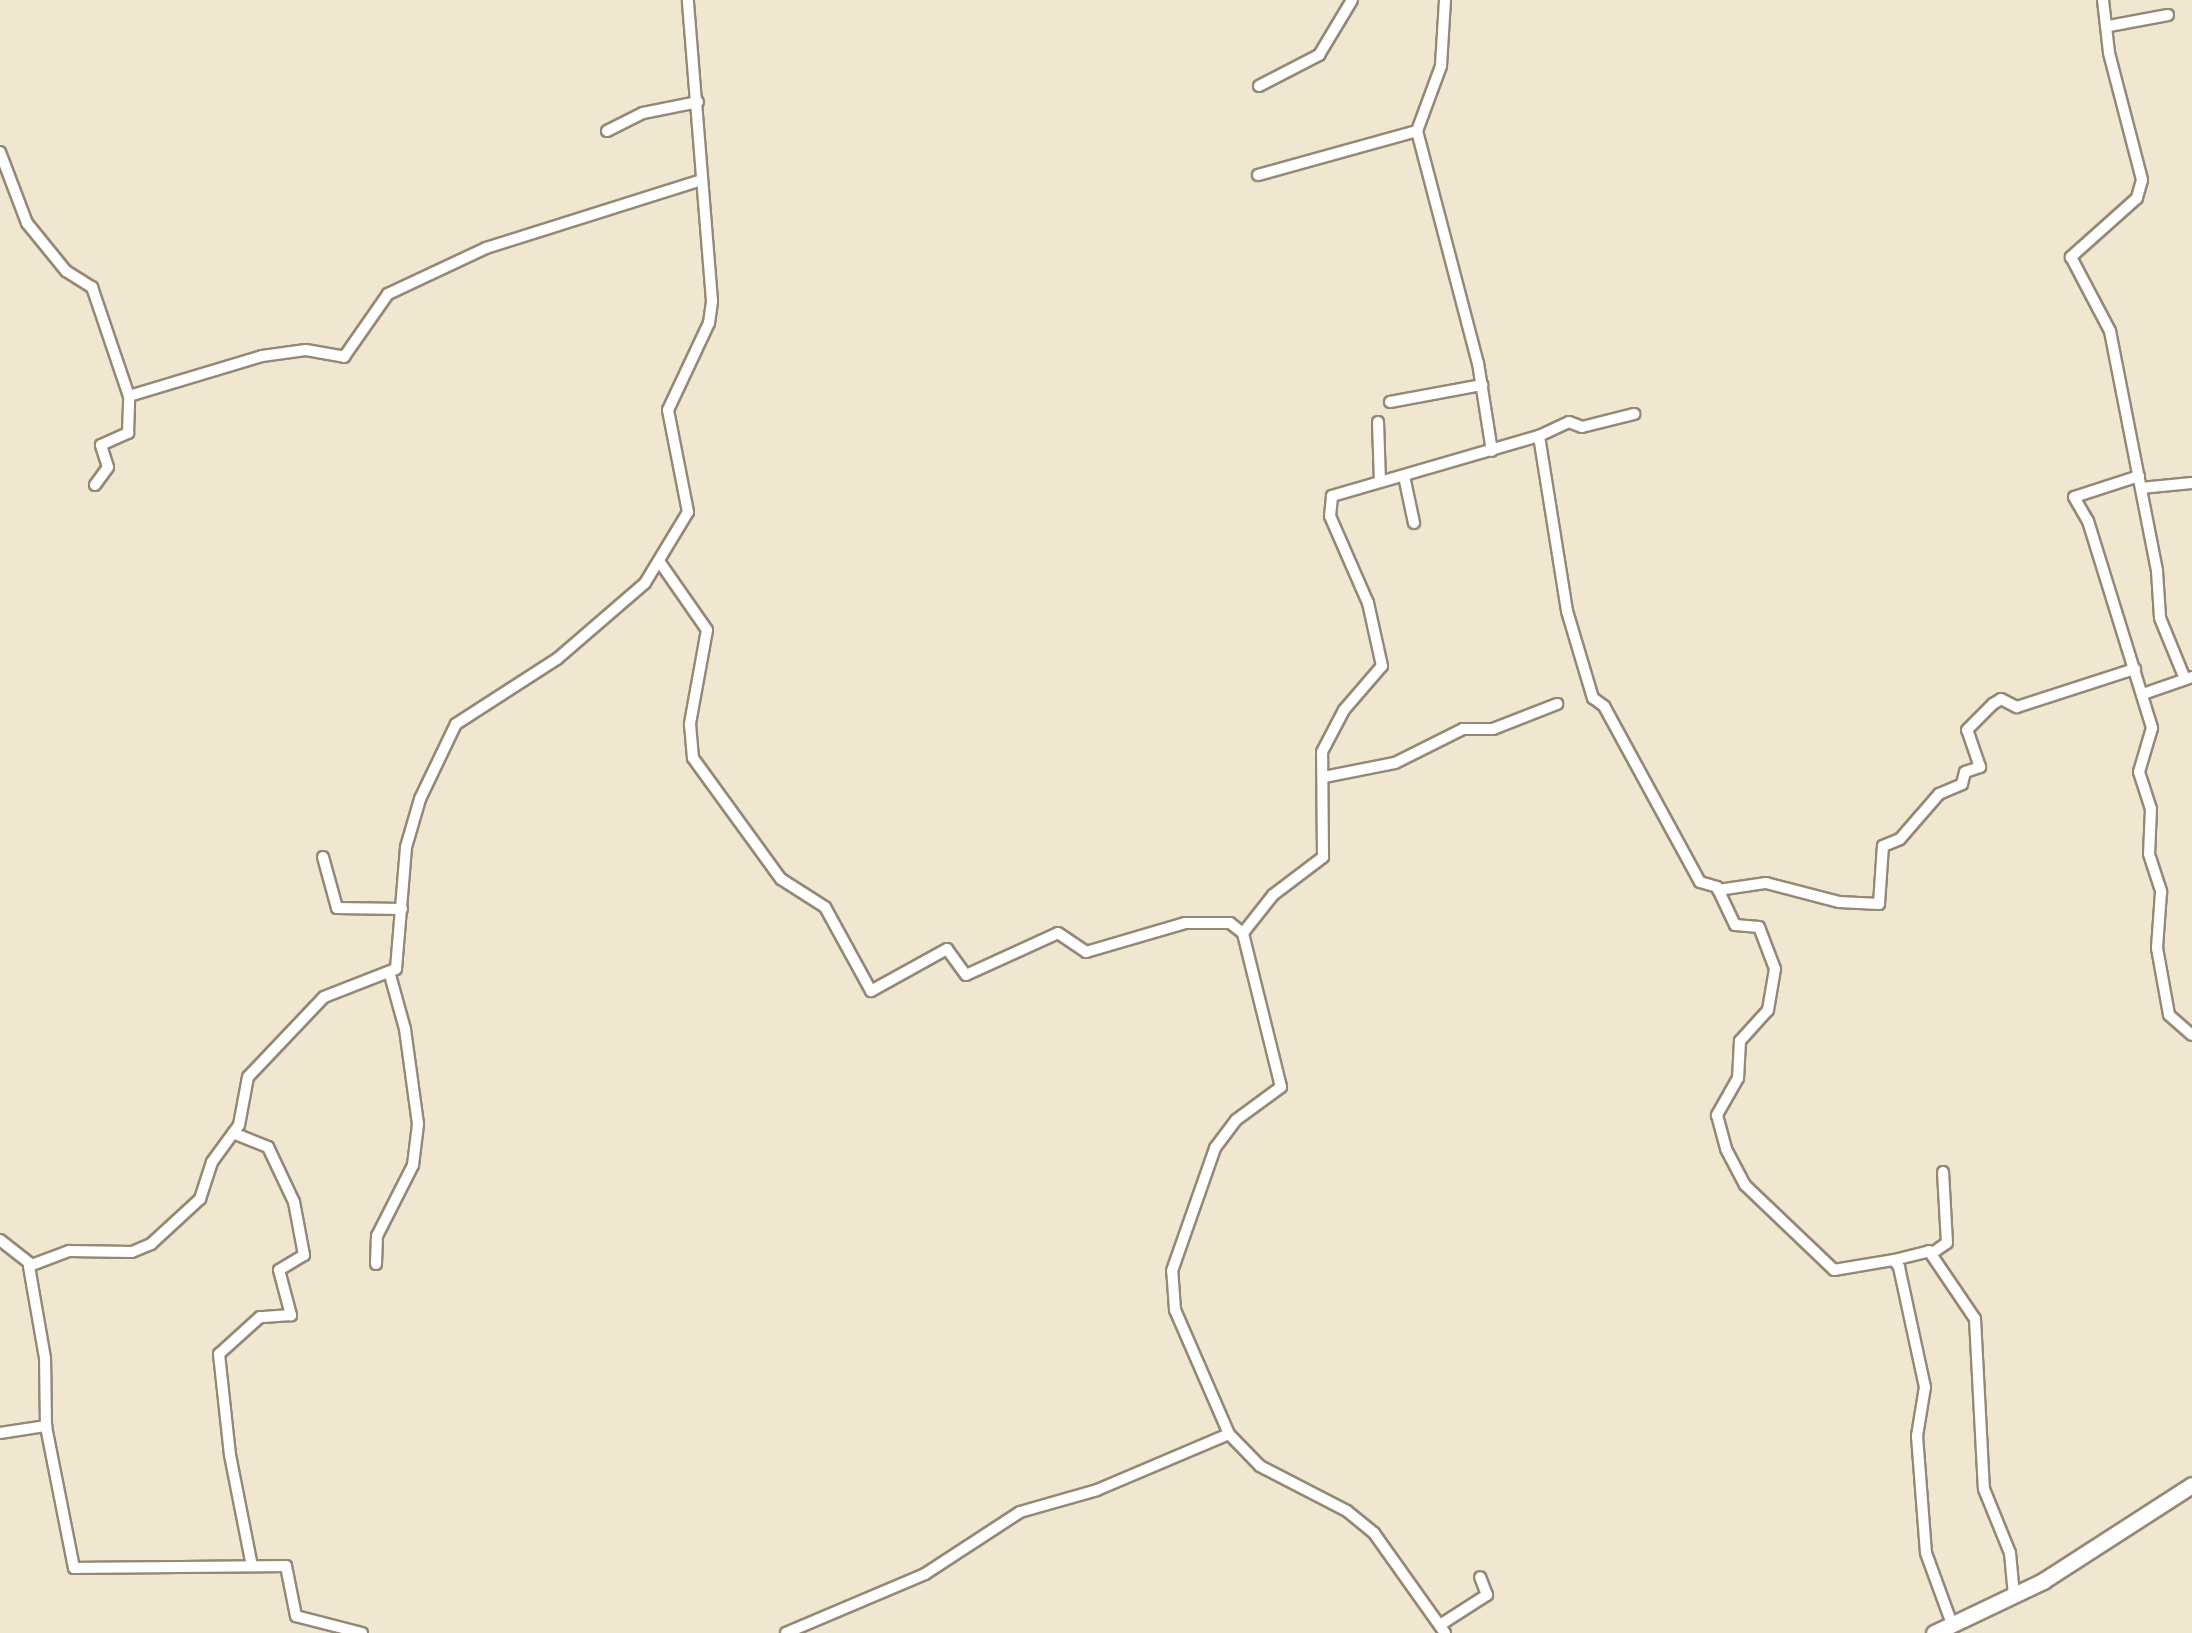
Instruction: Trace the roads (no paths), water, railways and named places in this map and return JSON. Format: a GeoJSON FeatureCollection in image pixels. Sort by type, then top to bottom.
{"type":"FeatureCollection","features":[{"type":"Feature","properties":{"kind":"main road"},"geometry":{"type":"LineString","coordinates":[[1934,1633],[2014,1595],[2192,1485]]}},
{"type":"Feature","properties":{"kind":"street"},"geometry":{"type":"LineString","coordinates":[[31,1264],[70,1250],[132,1252],[152,1244],[200,1199],[212,1162],[233,1133],[245,1081],[332,992],[390,975],[399,960],[415,815],[456,724],[557,659],[645,584],[688,512],[668,410],[709,323],[712,301],[698,180],[698,102],[688,0]]}},
{"type":"Feature","properties":{"kind":"street"},"geometry":{"type":"LineString","coordinates":[[1259,86],[1319,55],[1352,0]]}},
{"type":"Feature","properties":{"kind":"street"},"geometry":{"type":"LineString","coordinates":[[1446,0],[1446,43],[1417,130],[1482,385],[1492,451]]}},
{"type":"Feature","properties":{"kind":"street"},"geometry":{"type":"LineString","coordinates":[[2102,0],[2109,26],[2109,53],[2137,152],[2141,191],[2071,257],[2105,312],[2140,482],[2160,618],[2189,678],[2143,694]]}},
{"type":"Feature","properties":{"kind":"street"},"geometry":{"type":"LineString","coordinates":[[2109,26],[2168,15]]}},
{"type":"Feature","properties":{"kind":"street"},"geometry":{"type":"LineString","coordinates":[[607,130],[644,113],[698,102]]}},
{"type":"Feature","properties":{"kind":"street"},"geometry":{"type":"LineString","coordinates":[[1258,175],[1417,130]]}},
{"type":"Feature","properties":{"kind":"street"},"geometry":{"type":"LineString","coordinates":[[0,152],[27,222],[66,271],[92,287],[129,396],[128,433],[101,446],[108,466],[95,486]]}},
{"type":"Feature","properties":{"kind":"street"},"geometry":{"type":"LineString","coordinates":[[129,396],[262,356],[306,350],[344,357],[388,294],[486,248],[698,180]]}},
{"type":"Feature","properties":{"kind":"street"},"geometry":{"type":"LineString","coordinates":[[1390,402],[1482,385]]}},
{"type":"Feature","properties":{"kind":"street"},"geometry":{"type":"LineString","coordinates":[[1243,933],[1273,895],[1324,857],[1322,752],[1330,732],[1380,672],[1384,655],[1330,502],[1344,488],[1492,451],[1569,422],[1582,427],[1634,414]]}},
{"type":"Feature","properties":{"kind":"street"},"geometry":{"type":"LineString","coordinates":[[1378,422],[1380,481]]}},
{"type":"Feature","properties":{"kind":"street"},"geometry":{"type":"LineString","coordinates":[[1540,436],[1566,611],[1588,685],[1697,878],[1718,890],[1732,924],[1762,931],[1776,972],[1768,1010],[1740,1041],[1738,1078],[1717,1115],[1726,1148],[1746,1185],[1834,1270],[1894,1260],[1919,1250],[1931,1254],[1975,1319],[1984,1489],[2010,1553],[2014,1595]]}},
{"type":"Feature","properties":{"kind":"street"},"geometry":{"type":"LineString","coordinates":[[1404,476],[1414,522]]}},
{"type":"Feature","properties":{"kind":"street"},"geometry":{"type":"LineString","coordinates":[[2192,483],[2140,482],[2074,495],[2143,694],[2152,740],[2139,772],[2151,809],[2148,854],[2161,892],[2156,948],[2169,1015],[2192,1035]]}},
{"type":"Feature","properties":{"kind":"street"},"geometry":{"type":"LineString","coordinates":[[660,561],[707,630],[690,724],[694,758],[781,879],[816,898],[832,916],[871,991],[947,948],[966,975],[1058,933],[1086,952],[1184,923],[1230,923],[1243,933],[1281,1087],[1236,1120],[1215,1148],[1172,1271],[1172,1295],[1229,1434],[1260,1466],[1347,1510],[1374,1533],[1443,1629],[1487,1595],[1480,1576]]}},
{"type":"Feature","properties":{"kind":"street"},"geometry":{"type":"LineString","coordinates":[[1718,890],[1766,883],[1839,902],[1879,904],[1883,846],[1900,839],[1939,794],[1980,767],[1967,730],[1992,704],[2001,700],[2017,707],[2135,669]]}},
{"type":"Feature","properties":{"kind":"street"},"geometry":{"type":"LineString","coordinates":[[1324,778],[1395,763],[1457,731],[1493,729],[1557,704]]}},
{"type":"Feature","properties":{"kind":"street"},"geometry":{"type":"LineString","coordinates":[[324,857],[337,908],[402,909]]}},
{"type":"Feature","properties":{"kind":"street"},"geometry":{"type":"LineString","coordinates":[[376,1264],[377,1236],[413,1165],[418,1124],[406,1029],[390,975]]}},
{"type":"Feature","properties":{"kind":"street"},"geometry":{"type":"LineString","coordinates":[[233,1133],[268,1147],[294,1202],[304,1256],[280,1268],[291,1315],[260,1317],[219,1354],[230,1455],[252,1566]]}},
{"type":"Feature","properties":{"kind":"street"},"geometry":{"type":"LineString","coordinates":[[1931,1254],[1947,1243],[1943,1172]]}},
{"type":"Feature","properties":{"kind":"street"},"geometry":{"type":"LineString","coordinates":[[0,1240],[31,1264],[49,1398],[46,1426],[74,1568],[286,1566],[292,1572],[296,1616],[362,1633]]}},
{"type":"Feature","properties":{"kind":"street"},"geometry":{"type":"LineString","coordinates":[[1894,1260],[1925,1388],[1917,1436],[1926,1553],[1952,1624]]}},
{"type":"Feature","properties":{"kind":"street"},"geometry":{"type":"LineString","coordinates":[[0,1433],[46,1426]]}},
{"type":"Feature","properties":{"kind":"street"},"geometry":{"type":"LineString","coordinates":[[786,1633],[925,1574],[1020,1512],[1130,1478],[1229,1434]]}}]}
